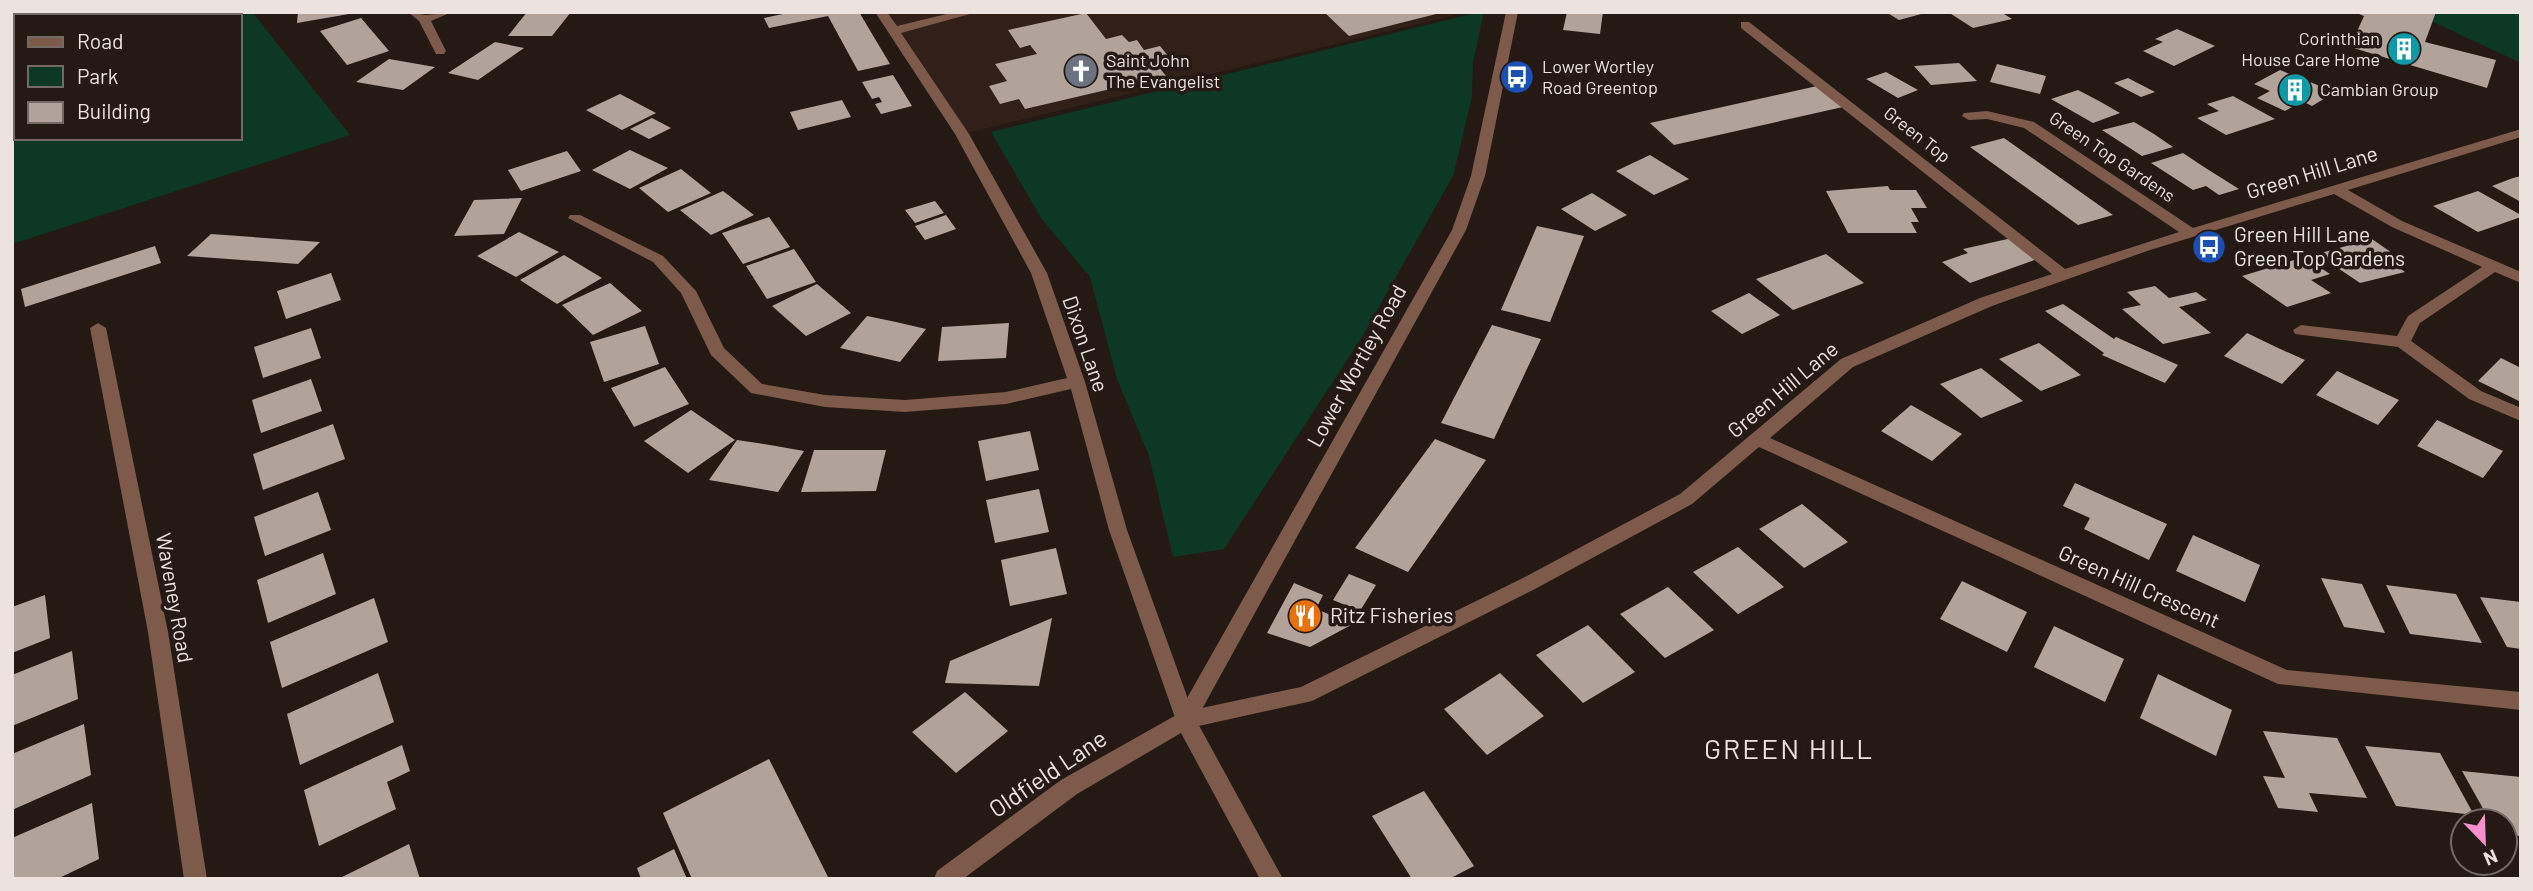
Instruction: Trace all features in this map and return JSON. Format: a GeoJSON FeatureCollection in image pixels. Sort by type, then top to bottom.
{"type":"FeatureCollection","features":[{"type":"Feature","properties":{"kind":"street"},"geometry":{"type":"LineString","coordinates":[[440,51],[419,16],[446,12]]}},
{"type":"Feature","properties":{"kind":"street","name":"Dixon Lane"},"geometry":{"type":"LineString","coordinates":[[881,12],[962,134],[1039,272],[1077,382],[1118,530],[1185,720],[1272,879]]}},
{"type":"Feature","properties":{"kind":"street"},"geometry":{"type":"LineString","coordinates":[[893,30],[971,12]]}},
{"type":"Feature","properties":{"kind":"street","name":"Lower Wortley Road"},"geometry":{"type":"LineString","coordinates":[[1185,720],[1459,230],[1478,176],[1512,12]]}},
{"type":"Feature","properties":{"kind":"street","name":"Green Top"},"geometry":{"type":"LineString","coordinates":[[1745,25],[2064,276]]}},
{"type":"Feature","properties":{"kind":"street","name":"Green Top Gardens"},"geometry":{"type":"LineString","coordinates":[[1969,116],[1987,115],[2029,125],[2189,232]]}},
{"type":"Feature","properties":{"kind":"street","name":"Green Hill Lane"},"geometry":{"type":"LineString","coordinates":[[1185,720],[1305,695],[1528,584],[1686,499],[1847,363],[1986,302],[2189,232],[2337,190],[2521,132]]}},
{"type":"Feature","properties":{"kind":"street"},"geometry":{"type":"LineString","coordinates":[[2337,190],[2397,224],[2521,278]]}},
{"type":"Feature","properties":{"kind":"street"},"geometry":{"type":"LineString","coordinates":[[575,218],[658,259],[688,291],[717,351],[757,389],[825,401],[905,406],[1006,398],[1077,382]]}},
{"type":"Feature","properties":{"kind":"street"},"geometry":{"type":"LineString","coordinates":[[2402,342],[2414,320],[2494,266]]}},
{"type":"Feature","properties":{"kind":"street","name":"Waveney Road"},"geometry":{"type":"LineString","coordinates":[[98,328],[158,632],[196,879]]}},
{"type":"Feature","properties":{"kind":"street"},"geometry":{"type":"LineString","coordinates":[[2301,330],[2402,342],[2475,395],[2521,415]]}},
{"type":"Feature","properties":{"kind":"street","name":"Green Hill Crescent"},"geometry":{"type":"LineString","coordinates":[[1759,440],[2285,678],[2521,702]]}},
{"type":"Feature","properties":{"kind":"street","name":"Oldfield Lane"},"geometry":{"type":"LineString","coordinates":[[945,879],[1069,787],[1185,720]]}},
{"type":"Feature","properties":{"kind":"shaded area"},"geometry":{"type":"Polygon","coordinates":[[[881,12],[1468,12],[962,134],[881,12]]]}},
{"type":"Feature","properties":{"kind":"green space"},"geometry":{"type":"Polygon","coordinates":[[[12,12],[252,12],[350,135],[12,244],[12,12]]]}},
{"type":"Feature","properties":{"kind":"green space"},"geometry":{"type":"Polygon","coordinates":[[[1484,12],[1473,62],[1472,97],[1453,176],[1362,337],[1224,549],[1173,557],[1149,456],[1117,379],[1090,277],[1041,218],[991,132],[1484,12]]]}},
{"type":"Feature","properties":{"kind":"green space"},"geometry":{"type":"Polygon","coordinates":[[[2412,12],[2521,12],[2521,63],[2412,12]]]}},
{"type":"Feature","properties":{"kind":"building"},"geometry":{"type":"Polygon","coordinates":[[[298,12],[349,12],[349,14],[297,23],[298,12]]]}},
{"type":"Feature","properties":{"kind":"building"},"geometry":{"type":"Polygon","coordinates":[[[527,12],[571,12],[552,36],[508,36],[527,12]]]}},
{"type":"Feature","properties":{"kind":"building"},"geometry":{"type":"Polygon","coordinates":[[[792,12],[859,12],[890,64],[858,71],[828,16],[769,28],[764,18],[792,12]]]}},
{"type":"Feature","properties":{"kind":"building"},"geometry":{"type":"Polygon","coordinates":[[[1324,12],[1439,12],[1440,13],[1349,36],[1324,12]]]}},
{"type":"Feature","properties":{"kind":"building"},"geometry":{"type":"Polygon","coordinates":[[[1567,12],[1603,12],[1600,34],[1563,30],[1567,12]]]}},
{"type":"Feature","properties":{"kind":"building"},"geometry":{"type":"Polygon","coordinates":[[[1886,12],[1925,12],[1925,13],[1899,20],[1886,12]]]}},
{"type":"Feature","properties":{"kind":"building"},"geometry":{"type":"Polygon","coordinates":[[[1948,12],[2001,12],[2012,19],[1973,28],[1948,12]]]}},
{"type":"Feature","properties":{"kind":"building","name":"Corinthian House Care Home"},"geometry":{"type":"Polygon","coordinates":[[[2354,12],[2436,12],[2425,42],[2496,60],[2487,88],[2350,47],[2364,16],[2354,12]]]}},
{"type":"Feature","properties":{"kind":"building","name":"Saint John The Evangelist"},"geometry":{"type":"Polygon","coordinates":[[[1086,13],[1106,39],[1122,35],[1129,42],[1137,40],[1144,50],[1160,46],[1174,63],[1158,66],[1166,76],[1025,109],[1019,99],[1000,104],[989,86],[1007,81],[995,64],[1037,54],[1030,45],[1020,48],[1008,30],[1086,13]]]}},
{"type":"Feature","properties":{"kind":"building"},"geometry":{"type":"Polygon","coordinates":[[[361,18],[389,51],[347,65],[320,31],[361,18]]]}},
{"type":"Feature","properties":{"kind":"building"},"geometry":{"type":"Polygon","coordinates":[[[2177,29],[2215,46],[2174,66],[2143,51],[2163,42],[2155,39],[2177,29]]]}},
{"type":"Feature","properties":{"kind":"building"},"geometry":{"type":"Polygon","coordinates":[[[495,42],[524,48],[478,80],[448,73],[495,42]]]}},
{"type":"Feature","properties":{"kind":"building"},"geometry":{"type":"Polygon","coordinates":[[[389,59],[435,67],[403,90],[356,82],[389,59]]]}},
{"type":"Feature","properties":{"kind":"building"},"geometry":{"type":"Polygon","coordinates":[[[1959,63],[1977,81],[1931,85],[1914,66],[1959,63]]]}},
{"type":"Feature","properties":{"kind":"building"},"geometry":{"type":"Polygon","coordinates":[[[1997,64],[2046,76],[2040,94],[1990,82],[1997,64]]]}},
{"type":"Feature","properties":{"kind":"building","name":"Cambian Group"},"geometry":{"type":"Polygon","coordinates":[[[2280,70],[2325,88],[2318,93],[2327,97],[2312,106],[2302,101],[2285,111],[2257,98],[2270,91],[2254,84],[2280,70]]]}},
{"type":"Feature","properties":{"kind":"building"},"geometry":{"type":"Polygon","coordinates":[[[1886,72],[1918,90],[1898,98],[1866,79],[1886,72]]]}},
{"type":"Feature","properties":{"kind":"building"},"geometry":{"type":"Polygon","coordinates":[[[893,75],[912,106],[881,114],[875,104],[882,102],[879,97],[872,99],[862,82],[893,75]]]}},
{"type":"Feature","properties":{"kind":"building"},"geometry":{"type":"Polygon","coordinates":[[[2128,78],[2155,92],[2141,97],[2114,83],[2128,78]]]}},
{"type":"Feature","properties":{"kind":"building"},"geometry":{"type":"Polygon","coordinates":[[[1817,86],[1843,107],[1674,145],[1650,123],[1817,86]]]}},
{"type":"Feature","properties":{"kind":"building"},"geometry":{"type":"Polygon","coordinates":[[[2078,90],[2120,113],[2093,123],[2051,99],[2078,90]]]}},
{"type":"Feature","properties":{"kind":"building"},"geometry":{"type":"Polygon","coordinates":[[[620,94],[656,113],[622,130],[586,110],[620,94]]]}},
{"type":"Feature","properties":{"kind":"building"},"geometry":{"type":"Polygon","coordinates":[[[2233,96],[2275,119],[2226,135],[2197,118],[2219,111],[2207,104],[2233,96]]]}},
{"type":"Feature","properties":{"kind":"building"},"geometry":{"type":"Polygon","coordinates":[[[842,100],[851,117],[798,130],[790,112],[842,100]]]}},
{"type":"Feature","properties":{"kind":"building"},"geometry":{"type":"Polygon","coordinates":[[[652,118],[671,128],[649,139],[630,129],[652,118]]]}},
{"type":"Feature","properties":{"kind":"building"},"geometry":{"type":"Polygon","coordinates":[[[2134,122],[2173,147],[2142,156],[2102,130],[2134,122]]]}},
{"type":"Feature","properties":{"kind":"building"},"geometry":{"type":"Polygon","coordinates":[[[2004,138],[2113,215],[2078,225],[1970,147],[2004,138]]]}},
{"type":"Feature","properties":{"kind":"building"},"geometry":{"type":"Polygon","coordinates":[[[630,150],[668,168],[630,189],[592,170],[630,150]]]}},
{"type":"Feature","properties":{"kind":"building"},"geometry":{"type":"Polygon","coordinates":[[[567,151],[581,171],[521,191],[508,170],[567,151]]]}},
{"type":"Feature","properties":{"kind":"building"},"geometry":{"type":"Polygon","coordinates":[[[2183,153],[2239,189],[2219,195],[2206,186],[2193,190],[2151,163],[2183,153]]]}},
{"type":"Feature","properties":{"kind":"building"},"geometry":{"type":"Polygon","coordinates":[[[1650,155],[1689,179],[1654,195],[1616,171],[1650,155]]]}},
{"type":"Feature","properties":{"kind":"building"},"geometry":{"type":"Polygon","coordinates":[[[681,169],[711,193],[668,212],[639,188],[681,169]]]}},
{"type":"Feature","properties":{"kind":"building"},"geometry":{"type":"Polygon","coordinates":[[[2521,176],[2521,202],[2492,186],[2513,178],[2521,176]]]}},
{"type":"Feature","properties":{"kind":"building"},"geometry":{"type":"Polygon","coordinates":[[[1888,186],[1890,190],[1916,190],[1927,208],[1911,208],[1919,222],[1911,222],[1917,233],[1848,233],[1826,191],[1888,186]]]}},
{"type":"Feature","properties":{"kind":"building"},"geometry":{"type":"Polygon","coordinates":[[[723,191],[754,215],[711,235],[680,210],[723,191]]]}},
{"type":"Feature","properties":{"kind":"building"},"geometry":{"type":"Polygon","coordinates":[[[2478,191],[2521,217],[2478,232],[2433,206],[2478,191]]]}},
{"type":"Feature","properties":{"kind":"building"},"geometry":{"type":"Polygon","coordinates":[[[1592,193],[1627,215],[1595,231],[1561,209],[1592,193]]]}},
{"type":"Feature","properties":{"kind":"building"},"geometry":{"type":"Polygon","coordinates":[[[522,198],[504,234],[454,236],[474,200],[522,198]]]}},
{"type":"Feature","properties":{"kind":"building"},"geometry":{"type":"Polygon","coordinates":[[[935,201],[944,213],[915,223],[905,210],[935,201]]]}},
{"type":"Feature","properties":{"kind":"building"},"geometry":{"type":"Polygon","coordinates":[[[946,215],[956,229],[925,240],[915,226],[946,215]]]}},
{"type":"Feature","properties":{"kind":"building"},"geometry":{"type":"Polygon","coordinates":[[[769,217],[790,247],[743,264],[722,233],[769,217]]]}},
{"type":"Feature","properties":{"kind":"building"},"geometry":{"type":"Polygon","coordinates":[[[1537,226],[1584,236],[1550,322],[1501,310],[1537,226]]]}},
{"type":"Feature","properties":{"kind":"building"},"geometry":{"type":"Polygon","coordinates":[[[519,232],[559,252],[516,277],[477,256],[519,232]]]}},
{"type":"Feature","properties":{"kind":"building"},"geometry":{"type":"Polygon","coordinates":[[[211,234],[320,242],[298,264],[187,256],[211,234]]]}},
{"type":"Feature","properties":{"kind":"building"},"geometry":{"type":"Polygon","coordinates":[[[2012,238],[2040,258],[1970,283],[1942,262],[1968,253],[1963,249],[2012,238]]]}},
{"type":"Feature","properties":{"kind":"building"},"geometry":{"type":"Polygon","coordinates":[[[2372,239],[2395,255],[2384,257],[2405,272],[2360,283],[2317,254],[2372,239]]]}},
{"type":"Feature","properties":{"kind":"building"},"geometry":{"type":"Polygon","coordinates":[[[155,246],[161,263],[25,307],[21,289],[155,246]]]}},
{"type":"Feature","properties":{"kind":"building"},"geometry":{"type":"Polygon","coordinates":[[[794,249],[816,282],[767,299],[746,266],[794,249]]]}},
{"type":"Feature","properties":{"kind":"building"},"geometry":{"type":"Polygon","coordinates":[[[1826,254],[1864,283],[1793,310],[1756,279],[1826,254]]]}},
{"type":"Feature","properties":{"kind":"building"},"geometry":{"type":"Polygon","coordinates":[[[564,255],[602,278],[557,304],[520,280],[564,255]]]}},
{"type":"Feature","properties":{"kind":"building"},"geometry":{"type":"Polygon","coordinates":[[[2304,257],[2330,274],[2311,280],[2331,293],[2287,307],[2242,276],[2304,257]]]}},
{"type":"Feature","properties":{"kind":"building"},"geometry":{"type":"Polygon","coordinates":[[[331,273],[341,300],[286,319],[277,291],[331,273]]]}},
{"type":"Feature","properties":{"kind":"building"},"geometry":{"type":"Polygon","coordinates":[[[610,283],[642,311],[593,335],[562,305],[610,283]]]}},
{"type":"Feature","properties":{"kind":"building"},"geometry":{"type":"Polygon","coordinates":[[[817,284],[851,313],[806,336],[772,306],[817,284]]]}},
{"type":"Feature","properties":{"kind":"building"},"geometry":{"type":"Polygon","coordinates":[[[2155,286],[2169,298],[2196,292],[2207,300],[2179,307],[2211,333],[2163,344],[2122,309],[2141,305],[2127,292],[2155,286]]]}},
{"type":"Feature","properties":{"kind":"building"},"geometry":{"type":"Polygon","coordinates":[[[1749,293],[1780,315],[1742,334],[1711,311],[1749,293]]]}},
{"type":"Feature","properties":{"kind":"building"},"geometry":{"type":"Polygon","coordinates":[[[2063,304],[2114,339],[2116,337],[2178,365],[2165,383],[2102,355],[2104,353],[2045,311],[2063,304]]]}},
{"type":"Feature","properties":{"kind":"building"},"geometry":{"type":"Polygon","coordinates":[[[867,316],[926,329],[900,362],[840,348],[867,316]]]}},
{"type":"Feature","properties":{"kind":"building"},"geometry":{"type":"Polygon","coordinates":[[[1009,323],[1006,358],[938,361],[942,327],[1009,323]]]}},
{"type":"Feature","properties":{"kind":"building"},"geometry":{"type":"Polygon","coordinates":[[[1492,325],[1541,339],[1494,439],[1441,423],[1492,325]]]}},
{"type":"Feature","properties":{"kind":"building"},"geometry":{"type":"Polygon","coordinates":[[[645,326],[659,364],[604,382],[590,342],[645,326]]]}},
{"type":"Feature","properties":{"kind":"building"},"geometry":{"type":"Polygon","coordinates":[[[311,328],[321,358],[263,378],[254,347],[311,328]]]}},
{"type":"Feature","properties":{"kind":"building"},"geometry":{"type":"Polygon","coordinates":[[[2247,333],[2305,360],[2282,384],[2224,356],[2247,333]]]}},
{"type":"Feature","properties":{"kind":"building"},"geometry":{"type":"Polygon","coordinates":[[[2039,343],[2081,375],[2041,391],[1999,359],[2039,343]]]}},
{"type":"Feature","properties":{"kind":"building"},"geometry":{"type":"Polygon","coordinates":[[[2501,358],[2521,368],[2521,402],[2478,381],[2501,358]]]}},
{"type":"Feature","properties":{"kind":"building"},"geometry":{"type":"Polygon","coordinates":[[[665,367],[689,404],[634,427],[611,388],[665,367]]]}},
{"type":"Feature","properties":{"kind":"building"},"geometry":{"type":"Polygon","coordinates":[[[1981,368],[2023,401],[1981,418],[1940,384],[1981,368]]]}},
{"type":"Feature","properties":{"kind":"building"},"geometry":{"type":"Polygon","coordinates":[[[2337,371],[2399,400],[2378,425],[2316,395],[2337,371]]]}},
{"type":"Feature","properties":{"kind":"building"},"geometry":{"type":"Polygon","coordinates":[[[311,379],[322,411],[261,433],[252,400],[311,379]]]}},
{"type":"Feature","properties":{"kind":"building"},"geometry":{"type":"Polygon","coordinates":[[[1911,405],[1962,434],[1932,461],[1881,431],[1911,405]]]}},
{"type":"Feature","properties":{"kind":"building"},"geometry":{"type":"Polygon","coordinates":[[[691,410],[735,440],[688,473],[644,441],[691,410]]]}},
{"type":"Feature","properties":{"kind":"building"},"geometry":{"type":"Polygon","coordinates":[[[2437,420],[2503,451],[2483,478],[2417,446],[2437,420]]]}},
{"type":"Feature","properties":{"kind":"building"},"geometry":{"type":"Polygon","coordinates":[[[333,424],[345,459],[263,490],[253,454],[333,424]]]}},
{"type":"Feature","properties":{"kind":"building"},"geometry":{"type":"Polygon","coordinates":[[[1030,431],[1039,470],[986,481],[978,441],[1030,431]]]}},
{"type":"Feature","properties":{"kind":"building"},"geometry":{"type":"Polygon","coordinates":[[[1435,439],[1486,460],[1408,572],[1355,548],[1435,439]]]}},
{"type":"Feature","properties":{"kind":"building"},"geometry":{"type":"Polygon","coordinates":[[[737,440],[804,451],[778,492],[709,480],[737,440]]]}},
{"type":"Feature","properties":{"kind":"building"},"geometry":{"type":"Polygon","coordinates":[[[814,450],[886,450],[876,491],[801,492],[814,450]]]}},
{"type":"Feature","properties":{"kind":"building"},"geometry":{"type":"Polygon","coordinates":[[[2075,483],[2167,524],[2149,560],[2084,529],[2090,518],[2063,506],[2075,483]]]}},
{"type":"Feature","properties":{"kind":"building"},"geometry":{"type":"Polygon","coordinates":[[[1039,489],[1049,532],[995,543],[986,500],[1039,489]]]}},
{"type":"Feature","properties":{"kind":"building"},"geometry":{"type":"Polygon","coordinates":[[[318,492],[331,530],[265,556],[254,517],[318,492]]]}},
{"type":"Feature","properties":{"kind":"building"},"geometry":{"type":"Polygon","coordinates":[[[1802,504],[1848,542],[1804,568],[1759,529],[1802,504]]]}},
{"type":"Feature","properties":{"kind":"building"},"geometry":{"type":"Polygon","coordinates":[[[2193,535],[2260,565],[2245,602],[2176,571],[2193,535]]]}},
{"type":"Feature","properties":{"kind":"building"},"geometry":{"type":"Polygon","coordinates":[[[1738,547],[1784,587],[1738,614],[1693,572],[1738,547]]]}},
{"type":"Feature","properties":{"kind":"building"},"geometry":{"type":"Polygon","coordinates":[[[1056,548],[1067,594],[1010,606],[1001,560],[1056,548]]]}},
{"type":"Feature","properties":{"kind":"building"},"geometry":{"type":"Polygon","coordinates":[[[323,553],[336,594],[268,623],[257,580],[323,553]]]}},
{"type":"Feature","properties":{"kind":"building"},"geometry":{"type":"Polygon","coordinates":[[[1349,574],[1376,585],[1360,611],[1333,600],[1349,574]]]}},
{"type":"Feature","properties":{"kind":"building"},"geometry":{"type":"Polygon","coordinates":[[[2321,578],[2362,584],[2385,633],[2344,627],[2321,578]]]}},
{"type":"Feature","properties":{"kind":"building"},"geometry":{"type":"Polygon","coordinates":[[[1962,581],[2027,612],[2007,652],[1940,619],[1962,581]]]}},
{"type":"Feature","properties":{"kind":"building","name":"Ritz Fisheries"},"geometry":{"type":"Polygon","coordinates":[[[1294,583],[1323,595],[1316,609],[1353,624],[1310,647],[1267,633],[1294,583]]]}},
{"type":"Feature","properties":{"kind":"building"},"geometry":{"type":"Polygon","coordinates":[[[2386,585],[2456,594],[2482,643],[2410,634],[2386,585]]]}},
{"type":"Feature","properties":{"kind":"building"},"geometry":{"type":"Polygon","coordinates":[[[1668,587],[1714,630],[1665,658],[1620,614],[1668,587]]]}},
{"type":"Feature","properties":{"kind":"building"},"geometry":{"type":"Polygon","coordinates":[[[45,595],[50,638],[12,653],[12,607],[45,595]]]}},
{"type":"Feature","properties":{"kind":"building"},"geometry":{"type":"Polygon","coordinates":[[[2480,597],[2521,602],[2521,649],[2507,647],[2480,597]]]}},
{"type":"Feature","properties":{"kind":"building"},"geometry":{"type":"Polygon","coordinates":[[[374,598],[388,642],[282,688],[270,642],[374,598]]]}},
{"type":"Feature","properties":{"kind":"building"},"geometry":{"type":"Polygon","coordinates":[[[1052,618],[1039,686],[945,683],[950,661],[1052,618]]]}},
{"type":"Feature","properties":{"kind":"building"},"geometry":{"type":"Polygon","coordinates":[[[1588,625],[1635,672],[1583,703],[1536,655],[1588,625]]]}},
{"type":"Feature","properties":{"kind":"building"},"geometry":{"type":"Polygon","coordinates":[[[2054,626],[2124,659],[2105,702],[2034,667],[2054,626]]]}},
{"type":"Feature","properties":{"kind":"building"},"geometry":{"type":"Polygon","coordinates":[[[72,651],[78,699],[12,726],[12,675],[72,651]]]}},
{"type":"Feature","properties":{"kind":"building"},"geometry":{"type":"Polygon","coordinates":[[[378,673],[394,722],[300,765],[287,714],[378,673]]]}},
{"type":"Feature","properties":{"kind":"building"},"geometry":{"type":"Polygon","coordinates":[[[1500,673],[1544,716],[1487,755],[1444,709],[1500,673]]]}},
{"type":"Feature","properties":{"kind":"building"},"geometry":{"type":"Polygon","coordinates":[[[2158,674],[2232,710],[2216,756],[2140,718],[2158,674]]]}},
{"type":"Feature","properties":{"kind":"building"},"geometry":{"type":"Polygon","coordinates":[[[965,692],[1008,731],[956,773],[912,732],[965,692]]]}},
{"type":"Feature","properties":{"kind":"building"},"geometry":{"type":"Polygon","coordinates":[[[84,724],[91,775],[12,810],[12,754],[84,724]]]}},
{"type":"Feature","properties":{"kind":"building"},"geometry":{"type":"Polygon","coordinates":[[[2263,731],[2337,738],[2367,798],[2309,793],[2318,812],[2278,808],[2263,776],[2285,778],[2263,731]]]}},
{"type":"Feature","properties":{"kind":"building"},"geometry":{"type":"Polygon","coordinates":[[[402,745],[410,771],[387,782],[396,809],[319,846],[304,790],[402,745]]]}},
{"type":"Feature","properties":{"kind":"building"},"geometry":{"type":"Polygon","coordinates":[[[2365,746],[2440,753],[2470,807],[2449,807],[2449,812],[2396,806],[2365,746]]]}},
{"type":"Feature","properties":{"kind":"building"},"geometry":{"type":"Polygon","coordinates":[[[769,759],[829,879],[692,879],[663,813],[769,759]]]}},
{"type":"Feature","properties":{"kind":"building"},"geometry":{"type":"Polygon","coordinates":[[[2462,771],[2521,777],[2521,836],[2519,807],[2482,807],[2462,771]]]}},
{"type":"Feature","properties":{"kind":"building"},"geometry":{"type":"Polygon","coordinates":[[[1424,791],[1474,866],[1449,879],[1412,879],[1372,816],[1424,791]]]}},
{"type":"Feature","properties":{"kind":"building"},"geometry":{"type":"Polygon","coordinates":[[[92,803],[99,859],[57,879],[12,879],[12,838],[92,803]]]}},
{"type":"Feature","properties":{"kind":"building"},"geometry":{"type":"Polygon","coordinates":[[[409,844],[420,879],[338,879],[409,844]]]}},
{"type":"Feature","properties":{"kind":"building"},"geometry":{"type":"Polygon","coordinates":[[[674,849],[687,879],[641,879],[637,868],[674,849]]]}},
{"type":"Feature","properties":{"kind":"place","name":"Corinthian House Care Home"},"geometry":{"type":"Point","coordinates":[2404,49]}},
{"type":"Feature","properties":{"kind":"place","name":"Saint John The Evangelist"},"geometry":{"type":"Point","coordinates":[1081,71]}},
{"type":"Feature","properties":{"kind":"place","name":"Lower Wortley Road Greentop"},"geometry":{"type":"Point","coordinates":[1517,77]}},
{"type":"Feature","properties":{"kind":"place","name":"Cambian Group"},"geometry":{"type":"Point","coordinates":[2295,90]}},
{"type":"Feature","properties":{"kind":"place","name":"Green Hill Lane Green Top Gardens"},"geometry":{"type":"Point","coordinates":[2209,247]}},
{"type":"Feature","properties":{"kind":"place","name":"Ritz Fisheries"},"geometry":{"type":"Point","coordinates":[1305,616]}},
{"type":"Feature","properties":{"kind":"district","name":"GREEN HILL"},"geometry":{"type":"Point","coordinates":[1789,749]}}]}
